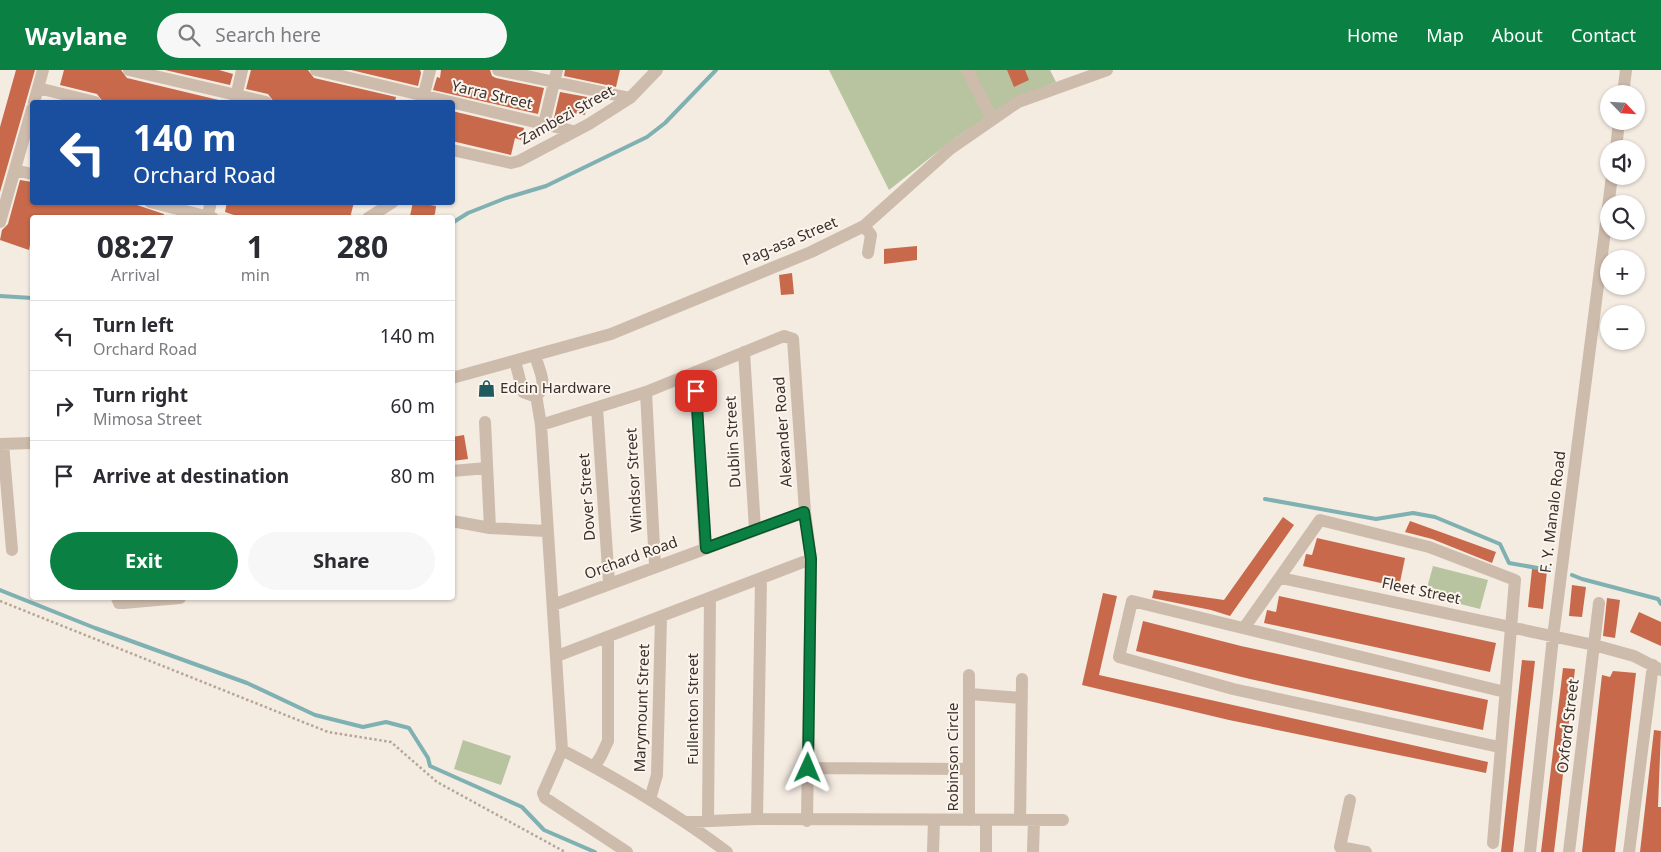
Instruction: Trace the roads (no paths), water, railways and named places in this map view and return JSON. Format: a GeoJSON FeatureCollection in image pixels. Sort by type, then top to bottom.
{"type":"FeatureCollection","features":[{"type":"Feature","properties":{"kind":"street"},"geometry":{"type":"LineString","coordinates":[[35,100],[43,70]]}},
{"type":"Feature","properties":{"kind":"street"},"geometry":{"type":"LineString","coordinates":[[129,70],[235,99],[242,70]]}},
{"type":"Feature","properties":{"kind":"street","name":"Yarra Street"},"geometry":{"type":"LineString","coordinates":[[316,70],[423,99]]}},
{"type":"Feature","properties":{"kind":"street"},"geometry":{"type":"LineString","coordinates":[[423,99],[430,70]]}},
{"type":"Feature","properties":{"kind":"street"},"geometry":{"type":"LineString","coordinates":[[498,70],[630,98]]}},
{"type":"Feature","properties":{"kind":"street"},"geometry":{"type":"LineString","coordinates":[[544,124],[557,70]]}},
{"type":"Feature","properties":{"kind":"street","name":"Zambezi Street"},"geometry":{"type":"LineString","coordinates":[[455,151],[511,163],[589,124],[630,98],[657,70]]}},
{"type":"Feature","properties":{"kind":"street"},"geometry":{"type":"LineString","coordinates":[[967,70],[992,119]]}},
{"type":"Feature","properties":{"kind":"street","name":"Pag-asa Street"},"geometry":{"type":"LineString","coordinates":[[455,377],[610,334],[811,252],[864,226],[950,149],[1018,102],[1107,70]]}},
{"type":"Feature","properties":{"kind":"street"},"geometry":{"type":"LineString","coordinates":[[1624,85],[1626,70]]}},
{"type":"Feature","properties":{"kind":"street"},"geometry":{"type":"LineString","coordinates":[[38,88],[87,100]]}},
{"type":"Feature","properties":{"kind":"street","name":"Yarra Street"},"geometry":{"type":"LineString","coordinates":[[455,106],[573,131]]}},
{"type":"Feature","properties":{"kind":"street"},"geometry":{"type":"LineString","coordinates":[[0,222],[30,126]]}},
{"type":"Feature","properties":{"kind":"street"},"geometry":{"type":"LineString","coordinates":[[15,170],[30,174]]}},
{"type":"Feature","properties":{"kind":"street","name":"F. Y. Manalo Road"},"geometry":{"type":"LineString","coordinates":[[1530,852],[1554,637],[1611,185]]}},
{"type":"Feature","properties":{"kind":"street"},"geometry":{"type":"LineString","coordinates":[[155,205],[167,212],[192,215]]}},
{"type":"Feature","properties":{"kind":"street"},"geometry":{"type":"LineString","coordinates":[[373,215],[388,205]]}},
{"type":"Feature","properties":{"kind":"street"},"geometry":{"type":"LineString","coordinates":[[864,226],[871,234],[868,253]]}},
{"type":"Feature","properties":{"kind":"street","name":"Alexander Road"},"geometry":{"type":"LineString","coordinates":[[541,425],[646,392],[784,336],[791,338],[794,342],[804,512],[811,559],[807,820]]}},
{"type":"Feature","properties":{"kind":"street","name":"Dublin Street"},"geometry":{"type":"LineString","coordinates":[[744,352],[755,529]]}},
{"type":"Feature","properties":{"kind":"street"},"geometry":{"type":"LineString","coordinates":[[515,361],[523,392],[530,396],[536,396],[544,386],[535,355]]}},
{"type":"Feature","properties":{"kind":"street"},"geometry":{"type":"LineString","coordinates":[[695,372],[706,548]]}},
{"type":"Feature","properties":{"kind":"street","name":"Windsor Street"},"geometry":{"type":"LineString","coordinates":[[646,392],[656,566]]}},
{"type":"Feature","properties":{"kind":"street"},"geometry":{"type":"LineString","coordinates":[[536,396],[541,425],[546,531],[557,656],[562,750],[544,788],[545,798],[628,852]]}},
{"type":"Feature","properties":{"kind":"street","name":"Dover Street"},"geometry":{"type":"LineString","coordinates":[[597,408],[609,583]]}},
{"type":"Feature","properties":{"kind":"street"},"geometry":{"type":"LineString","coordinates":[[485,422],[490,528]]}},
{"type":"Feature","properties":{"kind":"street"},"geometry":{"type":"LineString","coordinates":[[12,550],[1,444],[30,444]]}},
{"type":"Feature","properties":{"kind":"street"},"geometry":{"type":"LineString","coordinates":[[455,471],[487,468]]}},
{"type":"Feature","properties":{"kind":"street","name":"Orchard Road"},"geometry":{"type":"LineString","coordinates":[[553,605],[804,512]]}},
{"type":"Feature","properties":{"kind":"street"},"geometry":{"type":"LineString","coordinates":[[1244,628],[1320,520],[1429,547],[1515,580],[1499,747],[1493,843]]}},
{"type":"Feature","properties":{"kind":"street"},"geometry":{"type":"LineString","coordinates":[[455,521],[490,528],[546,531]]}},
{"type":"Feature","properties":{"kind":"street"},"geometry":{"type":"LineString","coordinates":[[557,656],[811,559]]}},
{"type":"Feature","properties":{"kind":"street"},"geometry":{"type":"LineString","coordinates":[[757,820],[761,578]]}},
{"type":"Feature","properties":{"kind":"street","name":"Fleet Street"},"geometry":{"type":"LineString","coordinates":[[1281,578],[1594,645],[1634,656],[1657,668]]}},
{"type":"Feature","properties":{"kind":"street","name":"Fullenton Street"},"geometry":{"type":"LineString","coordinates":[[708,820],[710,598]]}},
{"type":"Feature","properties":{"kind":"street"},"geometry":{"type":"LineString","coordinates":[[118,600],[119,603],[157,600]]}},
{"type":"Feature","properties":{"kind":"street"},"geometry":{"type":"LineString","coordinates":[[1499,747],[1234,689],[1120,657],[1132,601],[1505,692]]}},
{"type":"Feature","properties":{"kind":"street","name":"Oxford Street"},"geometry":{"type":"LineString","coordinates":[[1569,852],[1599,603]]}},
{"type":"Feature","properties":{"kind":"street","name":"Marymount Street"},"geometry":{"type":"LineString","coordinates":[[650,799],[657,775],[661,617]]}},
{"type":"Feature","properties":{"kind":"street"},"geometry":{"type":"LineString","coordinates":[[594,766],[602,756],[608,741],[608,638]]}},
{"type":"Feature","properties":{"kind":"street"},"geometry":{"type":"LineString","coordinates":[[1630,852],[1657,668]]}},
{"type":"Feature","properties":{"kind":"street","name":"Robinson Circle"},"geometry":{"type":"LineString","coordinates":[[968,675],[970,694],[969,820]]}},
{"type":"Feature","properties":{"kind":"street"},"geometry":{"type":"LineString","coordinates":[[1020,820],[1022,679]]}},
{"type":"Feature","properties":{"kind":"street","name":"Robinson Circle"},"geometry":{"type":"LineString","coordinates":[[970,694],[1022,698]]}},
{"type":"Feature","properties":{"kind":"street"},"geometry":{"type":"LineString","coordinates":[[562,750],[594,766],[650,799],[687,822],[727,852]]}},
{"type":"Feature","properties":{"kind":"street"},"geometry":{"type":"LineString","coordinates":[[808,768],[969,769]]}},
{"type":"Feature","properties":{"kind":"street"},"geometry":{"type":"LineString","coordinates":[[1350,800],[1340,847],[1366,852]]}},
{"type":"Feature","properties":{"kind":"street"},"geometry":{"type":"LineString","coordinates":[[687,822],[708,820],[1063,820]]}},
{"type":"Feature","properties":{"kind":"street"},"geometry":{"type":"LineString","coordinates":[[934,820],[934,852]]}},
{"type":"Feature","properties":{"kind":"street"},"geometry":{"type":"LineString","coordinates":[[1034,820],[1034,852]]}},
{"type":"Feature","properties":{"kind":"street"},"geometry":{"type":"LineString","coordinates":[[986,821],[986,852]]}},
{"type":"Feature","properties":{"kind":"waterway"},"geometry":{"type":"LineString","coordinates":[[455,221],[468,213],[506,198],[546,186],[647,137],[665,123],[716,70]]}},
{"type":"Feature","properties":{"kind":"waterway"},"geometry":{"type":"LineString","coordinates":[[0,296],[30,298]]}},
{"type":"Feature","properties":{"kind":"waterway"},"geometry":{"type":"LineString","coordinates":[[1265,499],[1376,519],[1413,513],[1435,517],[1500,544],[1509,563],[1549,570]]}},
{"type":"Feature","properties":{"kind":"waterway"},"geometry":{"type":"LineString","coordinates":[[1572,575],[1658,599],[1661,604]]}},
{"type":"Feature","properties":{"kind":"waterway"},"geometry":{"type":"LineString","coordinates":[[0,590],[95,628],[247,683],[315,715],[363,727],[386,722],[409,728],[428,758],[430,766],[522,807],[544,830],[595,852]]}},
{"type":"Feature","properties":{"kind":"place","name":"Edcin Hardware"},"geometry":{"type":"Point","coordinates":[486,388]}}]}
